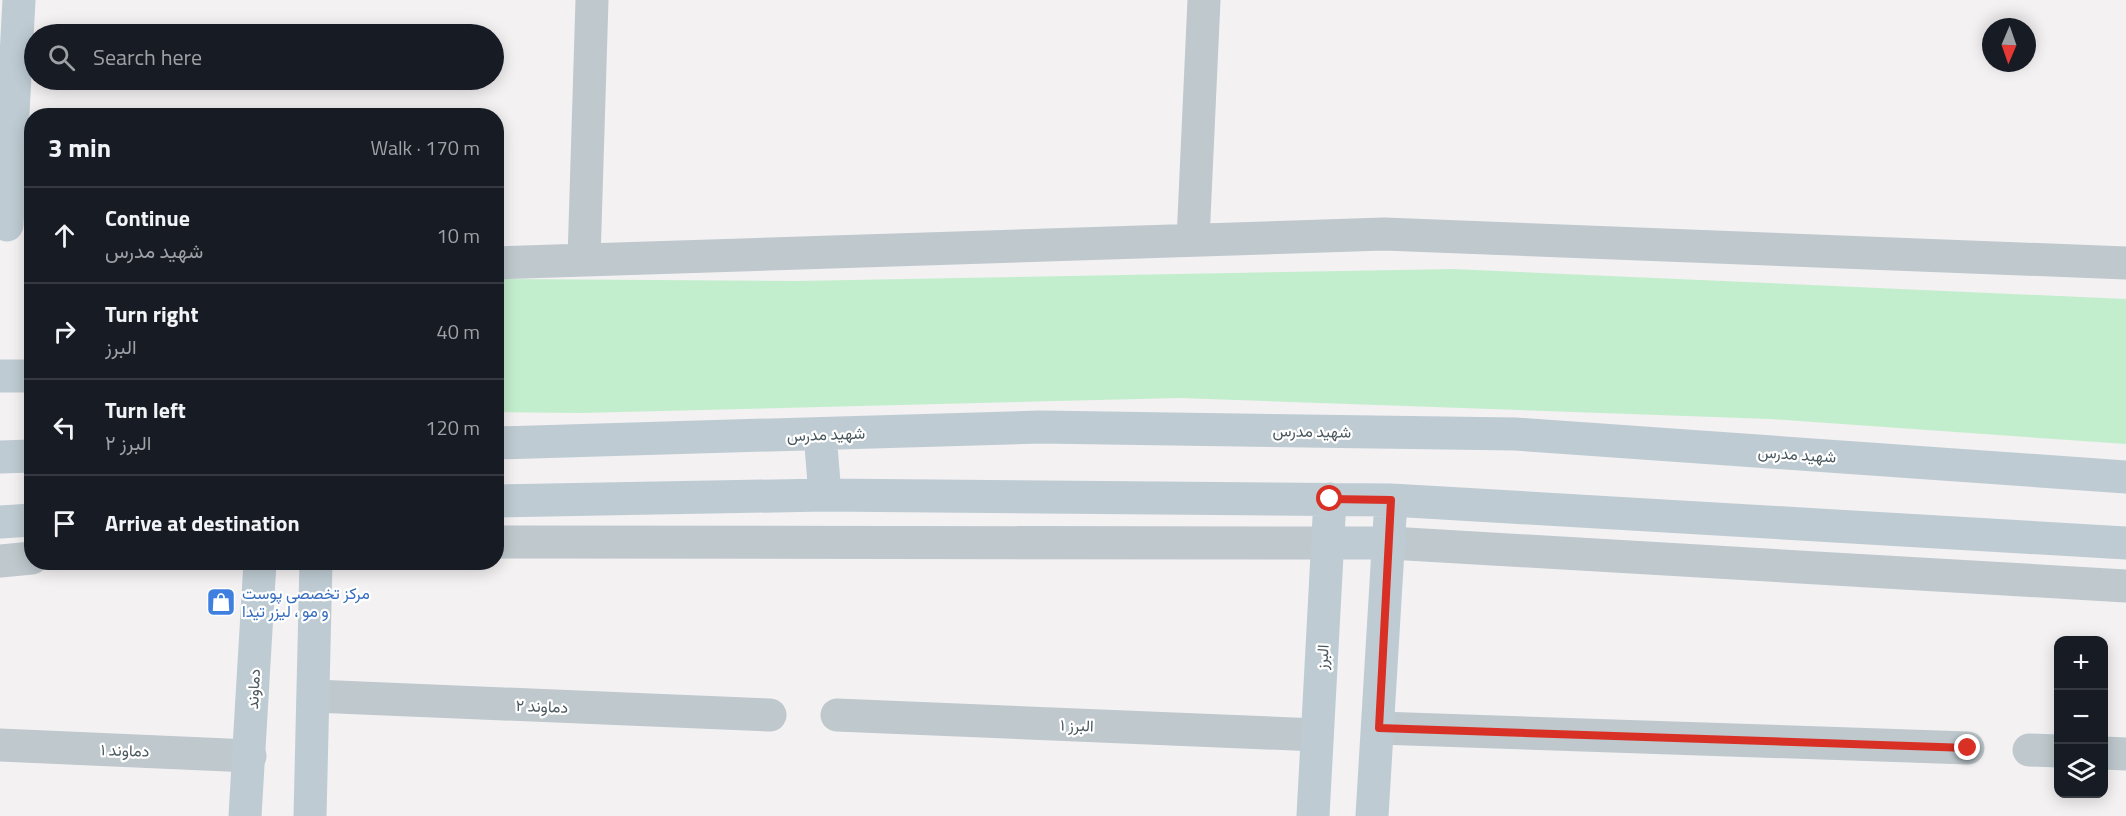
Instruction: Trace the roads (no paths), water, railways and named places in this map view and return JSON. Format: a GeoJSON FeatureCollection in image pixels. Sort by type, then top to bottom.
{"type":"FeatureCollection","features":[{"type":"Feature","properties":{"kind":"main road"},"geometry":{"type":"LineString","coordinates":[[13,227],[19,0]]}},
{"type":"Feature","properties":{"kind":"main road"},"geometry":{"type":"LineString","coordinates":[[0,376],[24,376]]}},
{"type":"Feature","properties":{"kind":"main road","name":"شهید مدرس"},"geometry":{"type":"LineString","coordinates":[[504,443],[1040,427],[1515,434],[2126,477]]}},
{"type":"Feature","properties":{"kind":"main road"},"geometry":{"type":"LineString","coordinates":[[820,434],[825,495]]}},
{"type":"Feature","properties":{"kind":"main road"},"geometry":{"type":"LineString","coordinates":[[0,457],[24,456]]}},
{"type":"Feature","properties":{"kind":"main road"},"geometry":{"type":"LineString","coordinates":[[504,501],[825,495],[1391,500],[2126,543]]}},
{"type":"Feature","properties":{"kind":"main road","name":"البرز"},"geometry":{"type":"LineString","coordinates":[[1313,816],[1330,499]]}},
{"type":"Feature","properties":{"kind":"main road"},"geometry":{"type":"LineString","coordinates":[[1372,816],[1391,500]]}},
{"type":"Feature","properties":{"kind":"main road"},"geometry":{"type":"LineString","coordinates":[[0,522],[24,520]]}},
{"type":"Feature","properties":{"kind":"main road"},"geometry":{"type":"LineString","coordinates":[[1328,543],[1390,543]]}},
{"type":"Feature","properties":{"kind":"main road","name":"دماوند"},"geometry":{"type":"LineString","coordinates":[[245,816],[260,570]]}},
{"type":"Feature","properties":{"kind":"main road"},"geometry":{"type":"LineString","coordinates":[[310,816],[316,570]]}},
{"type":"Feature","properties":{"kind":"street"},"geometry":{"type":"LineString","coordinates":[[584,260],[592,0]]}},
{"type":"Feature","properties":{"kind":"street"},"geometry":{"type":"LineString","coordinates":[[1193,240],[1204,0]]}},
{"type":"Feature","properties":{"kind":"street"},"geometry":{"type":"LineString","coordinates":[[504,263],[1383,234],[2126,263]]}},
{"type":"Feature","properties":{"kind":"street"},"geometry":{"type":"LineString","coordinates":[[504,542],[1328,543]]}},
{"type":"Feature","properties":{"kind":"street"},"geometry":{"type":"LineString","coordinates":[[1390,543],[2126,586]]}},
{"type":"Feature","properties":{"kind":"street"},"geometry":{"type":"LineString","coordinates":[[0,561],[24,559]]}},
{"type":"Feature","properties":{"kind":"street","name":"دماوند ۲"},"geometry":{"type":"LineString","coordinates":[[314,696],[770,715]]}},
{"type":"Feature","properties":{"kind":"street","name":"البرز ۱"},"geometry":{"type":"LineString","coordinates":[[837,715],[1317,735]]}},
{"type":"Feature","properties":{"kind":"street"},"geometry":{"type":"LineString","coordinates":[[1379,728],[1968,748]]}},
{"type":"Feature","properties":{"kind":"street","name":"دماوند ۱"},"geometry":{"type":"LineString","coordinates":[[0,745],[250,756]]}},
{"type":"Feature","properties":{"kind":"street"},"geometry":{"type":"LineString","coordinates":[[2108,753],[2126,754]]}},
{"type":"Feature","properties":{"kind":"place","name":"مرکز تخصصی پوست و مو ، لیزر تیدا"},"geometry":{"type":"Point","coordinates":[221,602]}}]}
